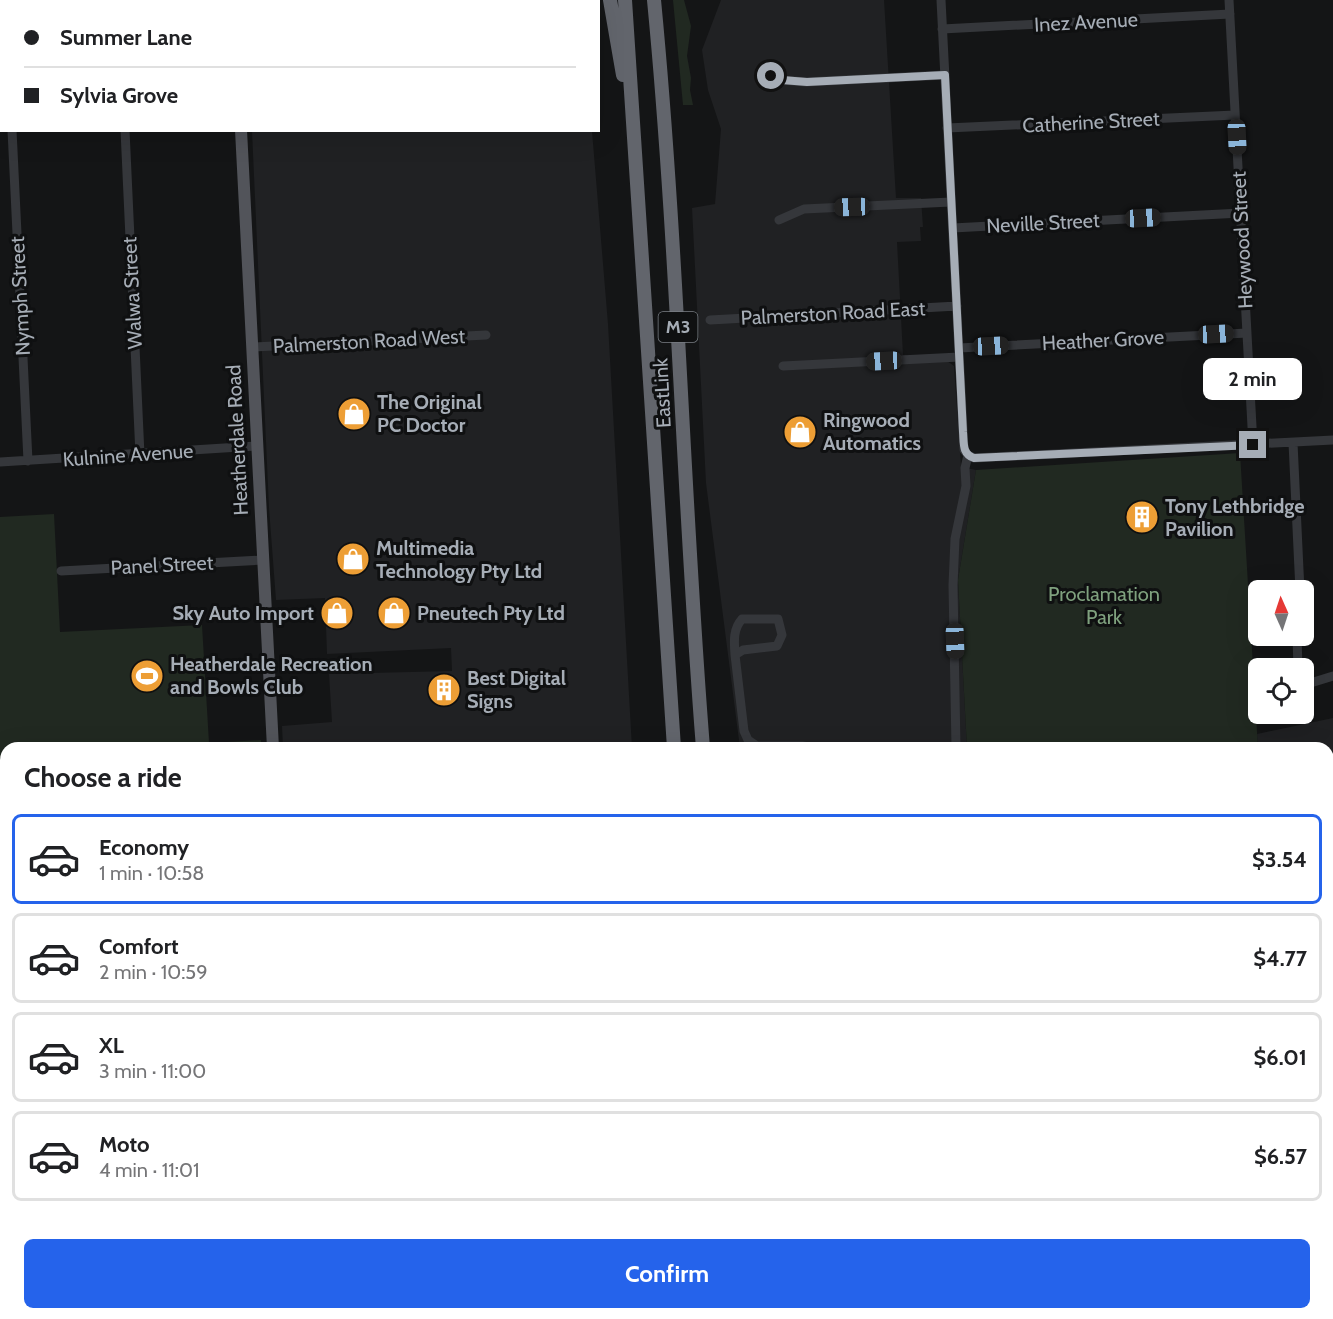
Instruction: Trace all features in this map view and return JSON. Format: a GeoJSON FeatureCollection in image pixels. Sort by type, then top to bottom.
{"type":"FeatureCollection","features":[{"type":"Feature","properties":{"kind":"highway"},"geometry":{"type":"LineString","coordinates":[[610,0],[635,142]]}},
{"type":"Feature","properties":{"kind":"highway","name":"EastLink"},"geometry":{"type":"LineString","coordinates":[[625,0],[674,742]]}},
{"type":"Feature","properties":{"kind":"highway","name":"EastLink"},"geometry":{"type":"LineString","coordinates":[[654,0],[669,174],[703,742]]}},
{"type":"Feature","properties":{"kind":"highway"},"geometry":{"type":"LineString","coordinates":[[696,654],[711,742]]}},
{"type":"Feature","properties":{"kind":"highway"},"geometry":{"type":"LineString","coordinates":[[668,742],[669,685]]}},
{"type":"Feature","properties":{"kind":"main road","name":"Heatherdale Road"},"geometry":{"type":"LineString","coordinates":[[241,132],[273,742]]}},
{"type":"Feature","properties":{"kind":"street"},"geometry":{"type":"LineString","coordinates":[[941,0],[964,450],[971,457],[1333,440]]}},
{"type":"Feature","properties":{"kind":"street","name":"Heywood Street"},"geometry":{"type":"LineString","coordinates":[[1229,0],[1253,445]]}},
{"type":"Feature","properties":{"kind":"street","name":"Inez Avenue"},"geometry":{"type":"LineString","coordinates":[[942,29],[1230,14]]}},
{"type":"Feature","properties":{"kind":"street"},"geometry":{"type":"LineString","coordinates":[[771,76],[782,80],[807,82],[945,75]]}},
{"type":"Feature","properties":{"kind":"street","name":"Catherine Street"},"geometry":{"type":"LineString","coordinates":[[947,129],[1235,115]]}},
{"type":"Feature","properties":{"kind":"street","name":"Nymph Street"},"geometry":{"type":"LineString","coordinates":[[12,132],[28,461]]}},
{"type":"Feature","properties":{"kind":"street","name":"Walwa Street"},"geometry":{"type":"LineString","coordinates":[[125,132],[140,455]]}},
{"type":"Feature","properties":{"kind":"street"},"geometry":{"type":"LineString","coordinates":[[779,220],[804,209],[951,202]]}},
{"type":"Feature","properties":{"kind":"street","name":"Neville Street"},"geometry":{"type":"LineString","coordinates":[[953,228],[1241,213]]}},
{"type":"Feature","properties":{"kind":"street","name":"Palmerston Road East"},"geometry":{"type":"LineString","coordinates":[[710,320],[957,306]]}},
{"type":"Feature","properties":{"kind":"street","name":"Heather Grove"},"geometry":{"type":"LineString","coordinates":[[783,366],[1246,333]]}},
{"type":"Feature","properties":{"kind":"street","name":"Palmerston Road West"},"geometry":{"type":"LineString","coordinates":[[252,347],[486,335]]}},
{"type":"Feature","properties":{"kind":"street"},"geometry":{"type":"LineString","coordinates":[[1293,443],[1299,580]]}},
{"type":"Feature","properties":{"kind":"street","name":"Kulnine Avenue"},"geometry":{"type":"LineString","coordinates":[[0,462],[257,446]]}},
{"type":"Feature","properties":{"kind":"street"},"geometry":{"type":"LineString","coordinates":[[956,742],[953,585],[955,539],[966,486],[965,468],[971,457]]}},
{"type":"Feature","properties":{"kind":"street","name":"Panel Street"},"geometry":{"type":"LineString","coordinates":[[61,571],[263,560]]}},
{"type":"Feature","properties":{"kind":"street"},"geometry":{"type":"LineString","coordinates":[[735,655],[743,650],[777,646],[782,635],[778,619],[742,619],[736,625],[735,655],[744,731],[747,740],[750,742]]}},
{"type":"Feature","properties":{"kind":"street"},"geometry":{"type":"LineString","coordinates":[[1314,682],[1333,676]]}},
{"type":"Feature","properties":{"kind":"shaded area"},"geometry":{"type":"Polygon","coordinates":[[[721,0],[884,0],[896,198],[921,198],[923,227],[920,227],[921,241],[897,242],[903,355],[947,361],[954,366],[961,467],[976,470],[958,580],[967,742],[739,742],[706,483],[692,208],[715,204],[721,129],[708,90],[702,50],[721,0]]]}},
{"type":"Feature","properties":{"kind":"shaded area"},"geometry":{"type":"Polygon","coordinates":[[[252,132],[592,132],[608,324],[632,742],[283,742],[282,726],[332,722],[329,674],[452,671],[451,648],[327,654],[325,598],[276,600],[269,508],[252,132]]]}},
{"type":"Feature","properties":{"kind":"shaded area"},"geometry":{"type":"Polygon","coordinates":[[[1333,718],[1333,742],[1258,742],[1257,734],[1314,724],[1314,722],[1333,718]]]}},
{"type":"Feature","properties":{"kind":"green space"},"geometry":{"type":"Polygon","coordinates":[[[673,0],[684,0],[691,26],[687,56],[693,105],[683,105],[673,0]]]}},
{"type":"Feature","properties":{"kind":"green space","name":"Proclamation Park"},"geometry":{"type":"Polygon","coordinates":[[[1240,453],[1248,584],[1248,646],[1252,646],[1253,658],[1248,658],[1248,724],[1257,724],[1258,742],[967,742],[958,580],[976,470],[1240,453]]]}},
{"type":"Feature","properties":{"kind":"green space"},"geometry":{"type":"Polygon","coordinates":[[[54,514],[60,632],[202,625],[209,742],[0,742],[0,517],[54,514]]]}},
{"type":"Feature","properties":{"kind":"green space"},"geometry":{"type":"Polygon","coordinates":[[[261,740],[261,742],[226,742],[261,740]]]}},
{"type":"Feature","properties":{"kind":"place","name":"The Original PC Doctor"},"geometry":{"type":"Point","coordinates":[354,414]}},
{"type":"Feature","properties":{"kind":"place","name":"Ringwood Automatics"},"geometry":{"type":"Point","coordinates":[800,432]}},
{"type":"Feature","properties":{"kind":"place","name":"Tony Lethbridge Pavilion"},"geometry":{"type":"Point","coordinates":[1142,517]}},
{"type":"Feature","properties":{"kind":"place","name":"Multimedia Technology Pty Ltd"},"geometry":{"type":"Point","coordinates":[353,559]}},
{"type":"Feature","properties":{"kind":"place","name":"Sky Auto Import"},"geometry":{"type":"Point","coordinates":[337,613]}},
{"type":"Feature","properties":{"kind":"place","name":"Pneutech Pty Ltd"},"geometry":{"type":"Point","coordinates":[394,613]}},
{"type":"Feature","properties":{"kind":"place","name":"Heatherdale Recreation and Bowls Club"},"geometry":{"type":"Point","coordinates":[147,676]}},
{"type":"Feature","properties":{"kind":"place","name":"Best Digital Signs"},"geometry":{"type":"Point","coordinates":[444,690]}},
{"type":"Feature","properties":{"kind":"route"},"geometry":{"type":"LineString","coordinates":[[771,76],[782,80],[807,82],[945,75],[964,450],[968,455],[974,458],[1253,445]]}}]}
